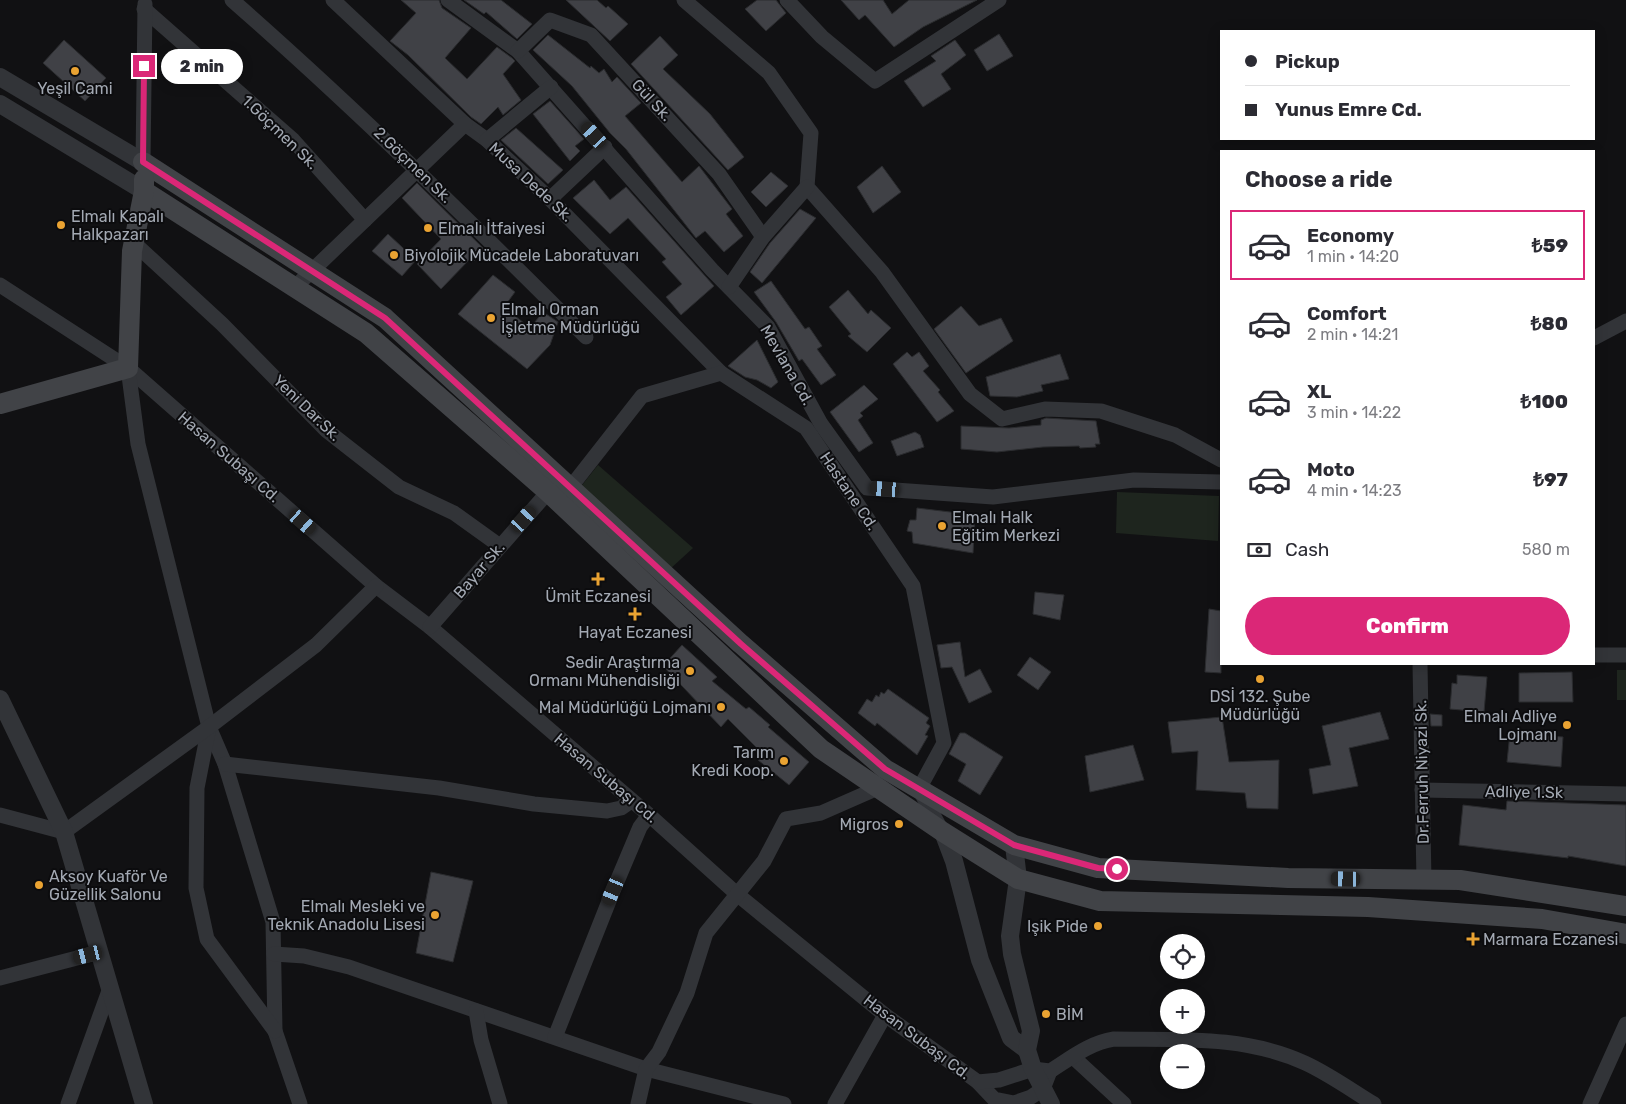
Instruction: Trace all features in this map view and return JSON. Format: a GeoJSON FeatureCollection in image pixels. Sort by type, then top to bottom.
{"type":"FeatureCollection","features":[{"type":"Feature","properties":{"kind":"main road"},"geometry":{"type":"LineString","coordinates":[[0,404],[128,368],[134,242],[144,191],[143,162]]}},
{"type":"Feature","properties":{"kind":"main road"},"geometry":{"type":"LineString","coordinates":[[143,162],[385,318],[741,644],[878,763],[1014,845],[1098,868],[1288,878],[1460,880],[1626,906]]}},
{"type":"Feature","properties":{"kind":"main road"},"geometry":{"type":"LineString","coordinates":[[144,191],[366,333],[548,492],[821,748],[943,832],[1018,880],[1100,901],[1368,907],[1542,919],[1626,934]]}},
{"type":"Feature","properties":{"kind":"street","name":"2.Göçmen Sk."},"geometry":{"type":"LineString","coordinates":[[232,0],[324,80],[418,169],[586,337]]}},
{"type":"Feature","properties":{"kind":"street","name":"Musa Dede Sk."},"geometry":{"type":"LineString","coordinates":[[333,0],[550,199],[721,373]]}},
{"type":"Feature","properties":{"kind":"street","name":"Mevlana Cd."},"geometry":{"type":"LineString","coordinates":[[448,0],[518,50],[729,288],[768,327],[821,424],[867,488],[993,497],[1134,480],[1220,482]]}},
{"type":"Feature","properties":{"kind":"street"},"geometry":{"type":"LineString","coordinates":[[684,0],[770,73],[811,133],[807,187],[763,237],[729,288]]}},
{"type":"Feature","properties":{"kind":"street"},"geometry":{"type":"LineString","coordinates":[[787,0],[822,37],[875,81],[999,0]]}},
{"type":"Feature","properties":{"kind":"street"},"geometry":{"type":"LineString","coordinates":[[0,77],[143,162],[145,5]]}},
{"type":"Feature","properties":{"kind":"street","name":"1.Göçmen Sk."},"geometry":{"type":"LineString","coordinates":[[145,5],[293,140],[365,220]]}},
{"type":"Feature","properties":{"kind":"street","name":"Gül Sk."},"geometry":{"type":"LineString","coordinates":[[518,50],[550,20],[591,35],[719,174],[763,237]]}},
{"type":"Feature","properties":{"kind":"street"},"geometry":{"type":"LineString","coordinates":[[487,140],[551,87]]}},
{"type":"Feature","properties":{"kind":"street"},"geometry":{"type":"LineString","coordinates":[[0,104],[144,191]]}},
{"type":"Feature","properties":{"kind":"street"},"geometry":{"type":"LineString","coordinates":[[295,287],[466,124]]}},
{"type":"Feature","properties":{"kind":"street"},"geometry":{"type":"LineString","coordinates":[[550,199],[605,147]]}},
{"type":"Feature","properties":{"kind":"street"},"geometry":{"type":"LineString","coordinates":[[807,187],[882,272],[970,394],[1002,419],[1045,409],[1102,411],[1175,435],[1220,459]]}},
{"type":"Feature","properties":{"kind":"street","name":"Yeni Dar.Sk."},"geometry":{"type":"LineString","coordinates":[[134,242],[222,324],[326,430],[399,487],[454,513],[500,546]]}},
{"type":"Feature","properties":{"kind":"street","name":"Hasan Subaşı Cd."},"geometry":{"type":"LineString","coordinates":[[0,285],[128,368],[376,586],[430,627],[649,815],[738,895],[885,1015],[978,1082],[994,1099],[1007,1103],[1047,1097]]}},
{"type":"Feature","properties":{"kind":"street"},"geometry":{"type":"LineString","coordinates":[[1595,337],[1626,321]]}},
{"type":"Feature","properties":{"kind":"street"},"geometry":{"type":"LineString","coordinates":[[128,368],[138,444],[210,727],[225,764],[273,922],[275,1031]]}},
{"type":"Feature","properties":{"kind":"street"},"geometry":{"type":"LineString","coordinates":[[570,488],[642,396],[721,373]]}},
{"type":"Feature","properties":{"kind":"street","name":"Hastane Cd."},"geometry":{"type":"LineString","coordinates":[[721,373],[806,428],[913,586],[944,743],[919,789]]}},
{"type":"Feature","properties":{"kind":"street"},"geometry":{"type":"LineString","coordinates":[[806,428],[821,424]]}},
{"type":"Feature","properties":{"kind":"street","name":"Bayar Sk."},"geometry":{"type":"LineString","coordinates":[[430,627],[548,492]]}},
{"type":"Feature","properties":{"kind":"street"},"geometry":{"type":"LineString","coordinates":[[64,832],[210,727],[316,645],[376,586]]}},
{"type":"Feature","properties":{"kind":"street"},"geometry":{"type":"LineString","coordinates":[[1595,655],[1626,655]]}},
{"type":"Feature","properties":{"kind":"street","name":"Dr.Ferruh Niyazi Sk."},"geometry":{"type":"LineString","coordinates":[[1420,665],[1424,881]]}},
{"type":"Feature","properties":{"kind":"street"},"geometry":{"type":"LineString","coordinates":[[0,699],[64,832],[144,1104]]}},
{"type":"Feature","properties":{"kind":"street"},"geometry":{"type":"LineString","coordinates":[[210,727],[197,788],[196,888],[207,939],[275,1031],[300,1104]]}},
{"type":"Feature","properties":{"kind":"street"},"geometry":{"type":"LineString","coordinates":[[225,764],[439,788],[534,804],[607,811],[621,808],[631,801]]}},
{"type":"Feature","properties":{"kind":"street"},"geometry":{"type":"LineString","coordinates":[[638,1104],[646,1069],[659,1052],[688,993],[706,933],[764,861],[786,819],[822,813],[878,788]]}},
{"type":"Feature","properties":{"kind":"street"},"geometry":{"type":"LineString","coordinates":[[919,789],[943,832],[954,860],[980,960],[1011,1038],[1027,1050],[1041,1070],[1047,1097]]}},
{"type":"Feature","properties":{"kind":"street","name":"Adliye 1.Sk"},"geometry":{"type":"LineString","coordinates":[[1422,790],[1626,794]]}},
{"type":"Feature","properties":{"kind":"street"},"geometry":{"type":"LineString","coordinates":[[0,815],[64,832]]}},
{"type":"Feature","properties":{"kind":"street"},"geometry":{"type":"LineString","coordinates":[[555,1037],[640,827],[649,815]]}},
{"type":"Feature","properties":{"kind":"street"},"geometry":{"type":"LineString","coordinates":[[1014,845],[1018,880],[1010,936],[1017,978],[1031,1032],[1027,1050]]}},
{"type":"Feature","properties":{"kind":"street"},"geometry":{"type":"LineString","coordinates":[[0,978],[100,952]]}},
{"type":"Feature","properties":{"kind":"street"},"geometry":{"type":"LineString","coordinates":[[274,954],[304,956],[349,967],[646,1069],[784,1104]]}},
{"type":"Feature","properties":{"kind":"street"},"geometry":{"type":"LineString","coordinates":[[68,1104],[110,988]]}},
{"type":"Feature","properties":{"kind":"street"},"geometry":{"type":"LineString","coordinates":[[476,1011],[481,1040],[500,1104]]}},
{"type":"Feature","properties":{"kind":"street"},"geometry":{"type":"LineString","coordinates":[[835,1104],[885,1015]]}},
{"type":"Feature","properties":{"kind":"street"},"geometry":{"type":"LineString","coordinates":[[1590,1104],[1626,1024]]}},
{"type":"Feature","properties":{"kind":"street","name":"Hasan Subaşı Cd."},"geometry":{"type":"LineString","coordinates":[[978,1082],[999,1080],[1041,1070],[1073,1057],[1099,1041],[1114,1039],[1223,1040],[1253,1045],[1304,1063],[1374,1104]]}},
{"type":"Feature","properties":{"kind":"street"},"geometry":{"type":"LineString","coordinates":[[1073,1057],[1124,1104]]}},
{"type":"Feature","properties":{"kind":"shaded area"},"geometry":{"type":"Polygon","coordinates":[[[598,465],[693,548],[670,569],[579,489],[598,465]]]}},
{"type":"Feature","properties":{"kind":"shaded area"},"geometry":{"type":"Polygon","coordinates":[[[1117,492],[1219,496],[1218,541],[1116,533],[1117,492]]]}},
{"type":"Feature","properties":{"kind":"shaded area"},"geometry":{"type":"Polygon","coordinates":[[[1617,670],[1626,670],[1626,700],[1617,700],[1617,670]]]}},
{"type":"Feature","properties":{"kind":"building"},"geometry":{"type":"Polygon","coordinates":[[[401,0],[439,0],[442,8],[471,28],[445,58],[467,79],[497,47],[512,58],[515,61],[503,74],[521,100],[503,115],[498,107],[481,124],[471,117],[408,55],[390,41],[416,13],[401,0]]]}},
{"type":"Feature","properties":{"kind":"building"},"geometry":{"type":"Polygon","coordinates":[[[464,0],[501,0],[532,24],[517,39],[486,12],[484,14],[464,0]]]}},
{"type":"Feature","properties":{"kind":"building"},"geometry":{"type":"Polygon","coordinates":[[[566,0],[597,0],[606,8],[608,6],[628,24],[610,41],[566,0]]]}},
{"type":"Feature","properties":{"kind":"building"},"geometry":{"type":"Polygon","coordinates":[[[757,0],[776,0],[786,13],[766,31],[745,9],[757,0]]]}},
{"type":"Feature","properties":{"kind":"building"},"geometry":{"type":"Polygon","coordinates":[[[841,0],[883,0],[892,14],[909,0],[977,0],[923,27],[894,47],[865,15],[859,20],[841,0]]]}},
{"type":"Feature","properties":{"kind":"building"},"geometry":{"type":"Polygon","coordinates":[[[999,34],[1013,56],[987,71],[974,50],[999,34]]]}},
{"type":"Feature","properties":{"kind":"building"},"geometry":{"type":"Polygon","coordinates":[[[548,35],[590,68],[591,66],[599,73],[604,69],[612,82],[617,77],[641,103],[625,116],[682,182],[699,166],[732,209],[726,214],[743,236],[724,252],[705,231],[696,238],[626,149],[610,133],[572,86],[533,50],[548,35]]]}},
{"type":"Feature","properties":{"kind":"building"},"geometry":{"type":"Polygon","coordinates":[[[660,36],[678,55],[663,69],[710,114],[744,157],[728,170],[631,64],[660,36]]]}},
{"type":"Feature","properties":{"kind":"building","name":"Yeşil Cami"},"geometry":{"type":"Polygon","coordinates":[[[64,40],[106,78],[85,101],[43,63],[64,40]]]}},
{"type":"Feature","properties":{"kind":"building"},"geometry":{"type":"Polygon","coordinates":[[[955,40],[966,55],[941,74],[951,89],[923,107],[904,81],[936,61],[931,56],[955,40]]]}},
{"type":"Feature","properties":{"kind":"building"},"geometry":{"type":"Polygon","coordinates":[[[550,101],[584,139],[575,146],[580,151],[570,161],[533,114],[550,101]]]}},
{"type":"Feature","properties":{"kind":"building"},"geometry":{"type":"Polygon","coordinates":[[[516,128],[563,170],[548,184],[501,140],[516,128]]]}},
{"type":"Feature","properties":{"kind":"building"},"geometry":{"type":"Polygon","coordinates":[[[882,166],[901,192],[873,213],[857,187],[882,166]]]}},
{"type":"Feature","properties":{"kind":"building"},"geometry":{"type":"Polygon","coordinates":[[[771,172],[788,186],[766,207],[751,192],[771,172]]]}},
{"type":"Feature","properties":{"kind":"building"},"geometry":{"type":"Polygon","coordinates":[[[594,180],[610,200],[626,187],[714,286],[681,315],[666,297],[682,284],[662,262],[666,259],[628,218],[610,234],[573,198],[594,180]]]}},
{"type":"Feature","properties":{"kind":"building"},"geometry":{"type":"Polygon","coordinates":[[[417,183],[485,250],[472,263],[469,260],[441,289],[417,264],[441,239],[402,198],[417,183]]]}},
{"type":"Feature","properties":{"kind":"building"},"geometry":{"type":"Polygon","coordinates":[[[800,209],[816,218],[762,283],[750,272],[770,243],[800,209]]]}},
{"type":"Feature","properties":{"kind":"building","name":"Biyolojik Mücadele Laboratuvarı"},"geometry":{"type":"Polygon","coordinates":[[[388,234],[416,260],[402,276],[372,251],[388,234]]]}},
{"type":"Feature","properties":{"kind":"building","name":"Elmalı Orman İşletme Müdürlüğü"},"geometry":{"type":"Polygon","coordinates":[[[493,275],[515,292],[504,307],[530,328],[543,312],[558,322],[550,345],[527,369],[458,314],[493,275]]]}},
{"type":"Feature","properties":{"kind":"building"},"geometry":{"type":"Polygon","coordinates":[[[771,281],[805,329],[809,327],[822,346],[817,349],[836,375],[821,385],[802,359],[799,361],[776,322],[754,292],[771,281]]]}},
{"type":"Feature","properties":{"kind":"building"},"geometry":{"type":"Polygon","coordinates":[[[848,290],[868,314],[871,310],[891,328],[867,352],[848,336],[851,334],[829,307],[848,290]]]}},
{"type":"Feature","properties":{"kind":"building"},"geometry":{"type":"Polygon","coordinates":[[[961,306],[979,326],[1001,318],[1013,341],[966,373],[934,329],[961,306]]]}},
{"type":"Feature","properties":{"kind":"building"},"geometry":{"type":"Polygon","coordinates":[[[757,340],[778,382],[771,388],[757,380],[745,377],[728,366],[757,340]]]}},
{"type":"Feature","properties":{"kind":"building"},"geometry":{"type":"Polygon","coordinates":[[[907,352],[912,357],[919,352],[929,366],[923,371],[940,390],[938,392],[954,411],[937,422],[893,364],[907,352]]]}},
{"type":"Feature","properties":{"kind":"building"},"geometry":{"type":"Polygon","coordinates":[[[1060,354],[1069,379],[1041,385],[1043,391],[1017,397],[990,396],[986,377],[1060,354]]]}},
{"type":"Feature","properties":{"kind":"building"},"geometry":{"type":"Polygon","coordinates":[[[864,385],[878,399],[860,413],[863,416],[858,420],[873,443],[859,452],[830,412],[864,385]]]}},
{"type":"Feature","properties":{"kind":"building"},"geometry":{"type":"Polygon","coordinates":[[[1046,418],[1096,421],[1100,444],[1095,444],[1096,447],[1043,447],[997,452],[961,449],[961,426],[1009,428],[1041,425],[1041,420],[1046,418]]]}},
{"type":"Feature","properties":{"kind":"building"},"geometry":{"type":"Polygon","coordinates":[[[915,432],[920,435],[924,447],[897,456],[891,441],[915,432]]]}},
{"type":"Feature","properties":{"kind":"building","name":"Elmalı Halk Eğitim Merkezi"},"geometry":{"type":"Polygon","coordinates":[[[917,508],[975,515],[973,553],[913,543],[912,532],[907,531],[910,520],[916,520],[917,508]]]}},
{"type":"Feature","properties":{"kind":"building"},"geometry":{"type":"Polygon","coordinates":[[[1035,592],[1064,595],[1060,620],[1033,614],[1035,592]]]}},
{"type":"Feature","properties":{"kind":"building"},"geometry":{"type":"Polygon","coordinates":[[[1209,609],[1220,611],[1221,673],[1205,672],[1209,609]]]}},
{"type":"Feature","properties":{"kind":"building"},"geometry":{"type":"Polygon","coordinates":[[[960,642],[965,677],[980,669],[992,692],[969,703],[952,667],[941,668],[937,645],[960,642]]]}},
{"type":"Feature","properties":{"kind":"building"},"geometry":{"type":"Polygon","coordinates":[[[682,645],[717,677],[712,681],[746,709],[749,707],[770,725],[768,727],[809,762],[789,785],[758,760],[763,754],[728,719],[721,727],[663,666],[682,645]]]}},
{"type":"Feature","properties":{"kind":"building"},"geometry":{"type":"Polygon","coordinates":[[[1030,657],[1051,672],[1038,690],[1017,675],[1030,657]]]}},
{"type":"Feature","properties":{"kind":"building","name":"Elmalı Adliye Lojmanı"},"geometry":{"type":"Polygon","coordinates":[[[1572,672],[1573,702],[1519,702],[1519,673],[1572,672]]]}},
{"type":"Feature","properties":{"kind":"building"},"geometry":{"type":"Polygon","coordinates":[[[1457,675],[1487,677],[1484,712],[1450,709],[1452,683],[1457,684],[1457,675]]]}},
{"type":"Feature","properties":{"kind":"building"},"geometry":{"type":"Polygon","coordinates":[[[888,689],[929,718],[926,723],[930,726],[925,735],[928,736],[917,755],[877,723],[875,726],[858,713],[867,699],[872,702],[876,695],[879,697],[881,692],[884,694],[888,689]]]}},
{"type":"Feature","properties":{"kind":"building"},"geometry":{"type":"Polygon","coordinates":[[[1380,712],[1389,739],[1349,748],[1358,786],[1313,794],[1309,769],[1331,765],[1322,726],[1380,712]]]}},
{"type":"Feature","properties":{"kind":"building"},"geometry":{"type":"Polygon","coordinates":[[[1430,714],[1442,715],[1442,726],[1431,726],[1430,714]]]}},
{"type":"Feature","properties":{"kind":"building"},"geometry":{"type":"Polygon","coordinates":[[[1222,717],[1229,762],[1279,760],[1278,809],[1247,808],[1245,793],[1196,790],[1198,751],[1172,753],[1168,722],[1222,717]]]}},
{"type":"Feature","properties":{"kind":"building"},"geometry":{"type":"Polygon","coordinates":[[[960,733],[965,733],[1003,757],[980,795],[958,781],[966,764],[949,754],[960,733]]]}},
{"type":"Feature","properties":{"kind":"building","name":"Elmalı Adliye Lojmanı"},"geometry":{"type":"Polygon","coordinates":[[[1510,733],[1563,737],[1561,767],[1507,762],[1510,733]]]}},
{"type":"Feature","properties":{"kind":"building"},"geometry":{"type":"Polygon","coordinates":[[[1133,745],[1144,780],[1090,792],[1085,756],[1133,745]]]}},
{"type":"Feature","properties":{"kind":"building"},"geometry":{"type":"Polygon","coordinates":[[[1507,801],[1626,805],[1626,866],[1568,856],[1568,858],[1459,845],[1463,805],[1506,810],[1507,801]]]}},
{"type":"Feature","properties":{"kind":"building","name":"Elmalı Mesleki ve Teknik Anadolu Lisesi"},"geometry":{"type":"Polygon","coordinates":[[[431,872],[473,881],[453,962],[416,953],[431,872]]]}},
{"type":"Feature","properties":{"kind":"place","name":"Yeşil Cami"},"geometry":{"type":"Point","coordinates":[75,71]}},
{"type":"Feature","properties":{"kind":"place","name":"Elmalı Kapalı Halkpazarı"},"geometry":{"type":"Point","coordinates":[61,225]}},
{"type":"Feature","properties":{"kind":"place","name":"Elmalı İtfaiyesi"},"geometry":{"type":"Point","coordinates":[428,228]}},
{"type":"Feature","properties":{"kind":"place","name":"Biyolojik Mücadele Laboratuvarı"},"geometry":{"type":"Point","coordinates":[394,255]}},
{"type":"Feature","properties":{"kind":"place","name":"Elmalı Orman İşletme Müdürlüğü"},"geometry":{"type":"Point","coordinates":[491,318]}},
{"type":"Feature","properties":{"kind":"place","name":"Elmalı Halk Eğitim Merkezi"},"geometry":{"type":"Point","coordinates":[942,526]}},
{"type":"Feature","properties":{"kind":"place","name":"Ümit Eczanesi"},"geometry":{"type":"Point","coordinates":[598,579]}},
{"type":"Feature","properties":{"kind":"place","name":"Hayat Eczanesi"},"geometry":{"type":"Point","coordinates":[635,614]}},
{"type":"Feature","properties":{"kind":"place","name":"Sedir Araştırma Ormanı Mühendisliği"},"geometry":{"type":"Point","coordinates":[690,671]}},
{"type":"Feature","properties":{"kind":"place","name":"DSİ 132. Şube Müdürlüğü"},"geometry":{"type":"Point","coordinates":[1260,679]}},
{"type":"Feature","properties":{"kind":"place","name":"Mal Müdürlüğü Lojmanı"},"geometry":{"type":"Point","coordinates":[721,707]}},
{"type":"Feature","properties":{"kind":"place","name":"Elmalı Adliye Lojmanı"},"geometry":{"type":"Point","coordinates":[1567,725]}},
{"type":"Feature","properties":{"kind":"place","name":"Tarım Kredi Koop."},"geometry":{"type":"Point","coordinates":[784,761]}},
{"type":"Feature","properties":{"kind":"place","name":"Migros"},"geometry":{"type":"Point","coordinates":[899,824]}},
{"type":"Feature","properties":{"kind":"place","name":"Aksoy Kuaför Ve Güzellik Salonu"},"geometry":{"type":"Point","coordinates":[39,885]}},
{"type":"Feature","properties":{"kind":"place","name":"Elmalı Mesleki ve Teknik Anadolu Lisesi"},"geometry":{"type":"Point","coordinates":[435,915]}},
{"type":"Feature","properties":{"kind":"place","name":"Işik Pide"},"geometry":{"type":"Point","coordinates":[1098,926]}},
{"type":"Feature","properties":{"kind":"place","name":"Marmara Eczanesi"},"geometry":{"type":"Point","coordinates":[1473,939]}},
{"type":"Feature","properties":{"kind":"place","name":"BİM"},"geometry":{"type":"Point","coordinates":[1046,1014]}},
{"type":"Feature","properties":{"kind":"route"},"geometry":{"type":"LineString","coordinates":[[144,66],[143,162],[385,318],[741,644],[885,769],[1014,845],[1098,868],[1117,869]]}}]}
